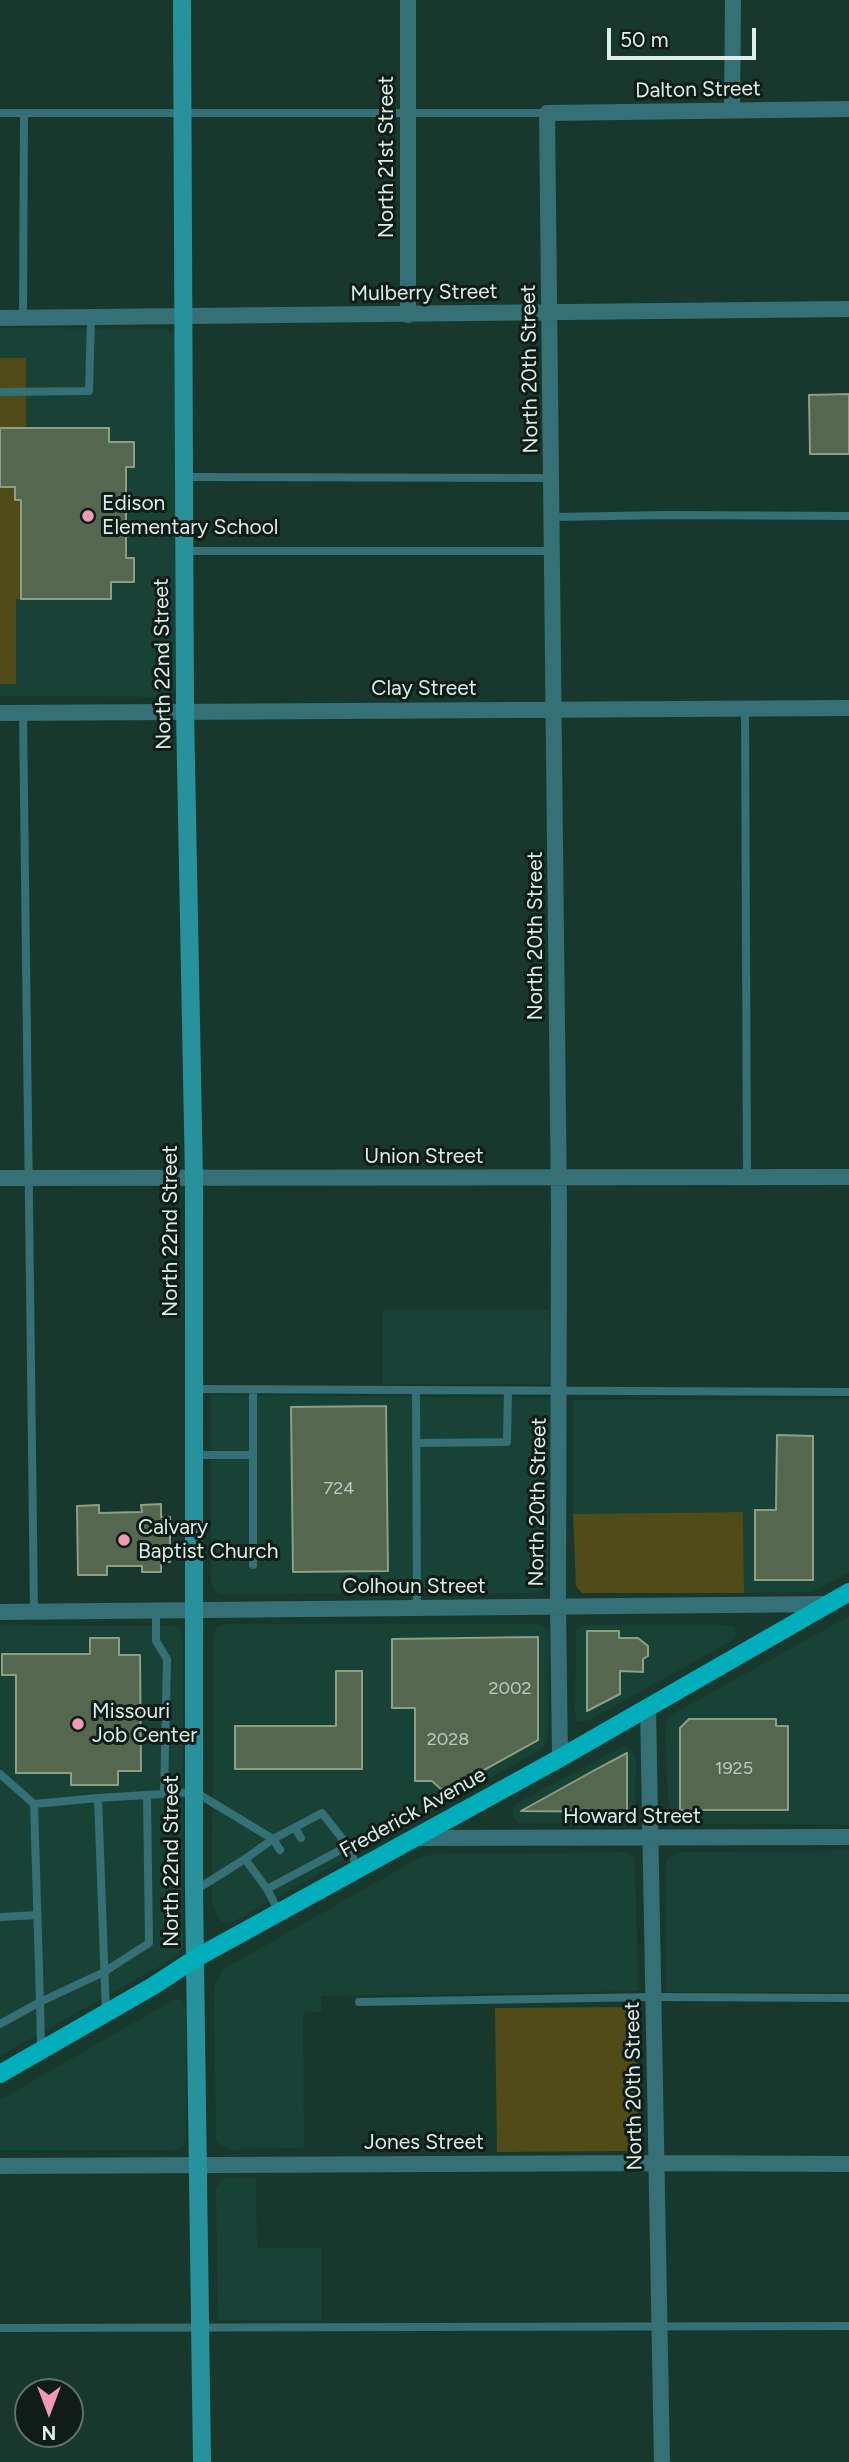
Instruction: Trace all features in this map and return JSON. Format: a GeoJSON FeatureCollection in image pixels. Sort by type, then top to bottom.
{"type":"FeatureCollection","features":[{"type":"Feature","properties":{"kind":"main road","name":"North 22nd Street"},"geometry":{"type":"LineString","coordinates":[[182,0],[184,551],[194,1179],[194,1891],[202,2462]]}},
{"type":"Feature","properties":{"kind":"main road","name":"Frederick Avenue"},"geometry":{"type":"LineString","coordinates":[[0,2074],[196,1958],[560,1758],[849,1592]]}},
{"type":"Feature","properties":{"kind":"street","name":"North 21st Street"},"geometry":{"type":"LineString","coordinates":[[408,0],[408,315]]}},
{"type":"Feature","properties":{"kind":"street"},"geometry":{"type":"LineString","coordinates":[[732,110],[733,0]]}},
{"type":"Feature","properties":{"kind":"street","name":"Dalton Street"},"geometry":{"type":"LineString","coordinates":[[547,113],[849,109]]}},
{"type":"Feature","properties":{"kind":"street","name":"North 20th Street"},"geometry":{"type":"LineString","coordinates":[[547,113],[559,1178],[560,1758]]}},
{"type":"Feature","properties":{"kind":"street","name":"Mulberry Street"},"geometry":{"type":"LineString","coordinates":[[0,318],[849,309]]}},
{"type":"Feature","properties":{"kind":"street","name":"Clay Street"},"geometry":{"type":"LineString","coordinates":[[0,713],[849,708]]}},
{"type":"Feature","properties":{"kind":"street","name":"Union Street"},"geometry":{"type":"LineString","coordinates":[[0,1178],[849,1177]]}},
{"type":"Feature","properties":{"kind":"street","name":"Colhoun Street"},"geometry":{"type":"LineString","coordinates":[[0,1612],[828,1604]]}},
{"type":"Feature","properties":{"kind":"street","name":"North 20th Street"},"geometry":{"type":"LineString","coordinates":[[649,1708],[662,2462]]}},
{"type":"Feature","properties":{"kind":"street","name":"Howard Street"},"geometry":{"type":"LineString","coordinates":[[414,1838],[849,1837]]}},
{"type":"Feature","properties":{"kind":"street","name":"Jones Street"},"geometry":{"type":"LineString","coordinates":[[0,2166],[849,2164]]}},
{"type":"Feature","properties":{"kind":"lane"},"geometry":{"type":"LineString","coordinates":[[0,113],[547,113]]}},
{"type":"Feature","properties":{"kind":"lane"},"geometry":{"type":"LineString","coordinates":[[23,318],[24,113]]}},
{"type":"Feature","properties":{"kind":"lane"},"geometry":{"type":"LineString","coordinates":[[0,393],[89,391],[91,317]]}},
{"type":"Feature","properties":{"kind":"lane"},"geometry":{"type":"LineString","coordinates":[[184,477],[552,478]]}},
{"type":"Feature","properties":{"kind":"lane"},"geometry":{"type":"LineString","coordinates":[[553,517],[849,516]]}},
{"type":"Feature","properties":{"kind":"lane"},"geometry":{"type":"LineString","coordinates":[[184,551],[553,551]]}},
{"type":"Feature","properties":{"kind":"lane"},"geometry":{"type":"LineString","coordinates":[[745,708],[747,1178]]}},
{"type":"Feature","properties":{"kind":"lane"},"geometry":{"type":"LineString","coordinates":[[23,713],[34,1612]]}},
{"type":"Feature","properties":{"kind":"lane"},"geometry":{"type":"LineString","coordinates":[[194,1389],[849,1392]]}},
{"type":"Feature","properties":{"kind":"lane"},"geometry":{"type":"LineString","coordinates":[[253,1390],[253,1565]]}},
{"type":"Feature","properties":{"kind":"lane"},"geometry":{"type":"LineString","coordinates":[[416,1391],[417,1608]]}},
{"type":"Feature","properties":{"kind":"lane"},"geometry":{"type":"LineString","coordinates":[[416,1443],[507,1442],[508,1391]]}},
{"type":"Feature","properties":{"kind":"lane"},"geometry":{"type":"LineString","coordinates":[[193,1455],[253,1455]]}},
{"type":"Feature","properties":{"kind":"lane"},"geometry":{"type":"LineString","coordinates":[[156,1610],[156,1641],[167,1659],[164,1794]]}},
{"type":"Feature","properties":{"kind":"lane"},"geometry":{"type":"LineString","coordinates":[[0,1774],[34,1804],[195,1792],[273,1839],[280,1850]]}},
{"type":"Feature","properties":{"kind":"lane"},"geometry":{"type":"LineString","coordinates":[[0,2024],[104,1972],[149,1943],[147,1795]]}},
{"type":"Feature","properties":{"kind":"lane"},"geometry":{"type":"LineString","coordinates":[[98,1798],[106,2013]]}},
{"type":"Feature","properties":{"kind":"lane"},"geometry":{"type":"LineString","coordinates":[[34,1804],[41,2050]]}},
{"type":"Feature","properties":{"kind":"lane"},"geometry":{"type":"LineString","coordinates":[[194,1891],[273,1839],[322,1813],[348,1846],[358,1869]]}},
{"type":"Feature","properties":{"kind":"lane"},"geometry":{"type":"LineString","coordinates":[[295,1828],[301,1838]]}},
{"type":"Feature","properties":{"kind":"lane"},"geometry":{"type":"LineString","coordinates":[[267,1889],[313,1859],[348,1846]]}},
{"type":"Feature","properties":{"kind":"lane"},"geometry":{"type":"LineString","coordinates":[[245,1858],[279,1912]]}},
{"type":"Feature","properties":{"kind":"lane"},"geometry":{"type":"LineString","coordinates":[[0,1917],[37,1915]]}},
{"type":"Feature","properties":{"kind":"lane"},"geometry":{"type":"LineString","coordinates":[[359,2003],[654,1997],[849,1998]]}},
{"type":"Feature","properties":{"kind":"lane"},"geometry":{"type":"LineString","coordinates":[[0,2328],[849,2326]]}},
{"type":"Feature","properties":{"kind":"shaded area","name":"Edison Elementary School"},"geometry":{"type":"Polygon","coordinates":[[[0,328],[165,329],[173,332],[176,689],[173,694],[162,697],[0,696],[0,328]]]}},
{"type":"Feature","properties":{"kind":"shaded area"},"geometry":{"type":"Polygon","coordinates":[[[0,358],[26,358],[26,428],[0,428],[0,358]]]}},
{"type":"Feature","properties":{"kind":"shaded area"},"geometry":{"type":"Polygon","coordinates":[[[0,487],[15,487],[15,500],[21,500],[21,599],[16,599],[16,684],[0,684],[0,487]]]}},
{"type":"Feature","properties":{"kind":"shaded area"},"geometry":{"type":"Polygon","coordinates":[[[383,1310],[549,1310],[549,1384],[383,1384],[383,1310]]]}},
{"type":"Feature","properties":{"kind":"shaded area"},"geometry":{"type":"Polygon","coordinates":[[[211,1395],[550,1398],[548,1583],[542,1591],[532,1593],[219,1594],[211,1579],[211,1395]]]}},
{"type":"Feature","properties":{"kind":"shaded area"},"geometry":{"type":"Polygon","coordinates":[[[849,1399],[849,1572],[812,1592],[744,1593],[743,1512],[573,1514],[573,1400],[849,1399]]]}},
{"type":"Feature","properties":{"kind":"shaded area"},"geometry":{"type":"Polygon","coordinates":[[[743,1512],[744,1593],[582,1593],[576,1586],[573,1514],[743,1512]]]}},
{"type":"Feature","properties":{"kind":"shaded area"},"geometry":{"type":"Polygon","coordinates":[[[849,1616],[849,1825],[675,1824],[669,1821],[665,1725],[669,1716],[849,1616]]]}},
{"type":"Feature","properties":{"kind":"shaded area"},"geometry":{"type":"Polygon","coordinates":[[[224,1624],[538,1624],[547,1628],[549,1640],[548,1736],[545,1745],[233,1922],[221,1922],[212,1903],[213,1636],[216,1628],[224,1624]]]}},
{"type":"Feature","properties":{"kind":"shaded area"},"geometry":{"type":"Polygon","coordinates":[[[0,1625],[172,1626],[180,1629],[183,1637],[183,1947],[167,1962],[0,2056],[0,1625]]]}},
{"type":"Feature","properties":{"kind":"shaded area"},"geometry":{"type":"Polygon","coordinates":[[[582,1625],[722,1625],[734,1627],[736,1635],[731,1641],[588,1721],[577,1721],[576,1630],[582,1625]]]}},
{"type":"Feature","properties":{"kind":"shaded area"},"geometry":{"type":"Polygon","coordinates":[[[624,1746],[632,1750],[636,1761],[635,1816],[630,1823],[518,1823],[513,1817],[513,1808],[519,1802],[624,1746]]]}},
{"type":"Feature","properties":{"kind":"shaded area"},"geometry":{"type":"Polygon","coordinates":[[[849,1851],[849,1992],[666,1992],[666,1860],[681,1852],[849,1851]]]}},
{"type":"Feature","properties":{"kind":"shaded area"},"geometry":{"type":"Polygon","coordinates":[[[624,1852],[633,1856],[635,1864],[638,1991],[321,1996],[322,2012],[303,2013],[304,2148],[231,2149],[220,2145],[216,2140],[214,1999],[215,1986],[222,1970],[419,1858],[433,1854],[624,1852]]]}},
{"type":"Feature","properties":{"kind":"shaded area"},"geometry":{"type":"Polygon","coordinates":[[[173,2000],[182,2000],[186,2009],[186,2141],[182,2148],[0,2150],[0,2100],[173,2000]]]}},
{"type":"Feature","properties":{"kind":"shaded area"},"geometry":{"type":"Polygon","coordinates":[[[637,2007],[636,2146],[628,2151],[497,2152],[495,2008],[637,2007]]]}},
{"type":"Feature","properties":{"kind":"shaded area"},"geometry":{"type":"Polygon","coordinates":[[[225,2179],[256,2179],[257,2248],[321,2248],[321,2320],[218,2320],[216,2189],[225,2179]]]}},
{"type":"Feature","properties":{"kind":"building"},"geometry":{"type":"Polygon","coordinates":[[[849,394],[849,454],[810,454],[809,395],[849,394]]]}},
{"type":"Feature","properties":{"kind":"building","name":"Edison Elementary School"},"geometry":{"type":"Polygon","coordinates":[[[0,428],[109,428],[109,442],[134,442],[134,467],[126,467],[126,558],[134,558],[134,582],[111,582],[111,599],[21,599],[21,500],[15,500],[15,487],[0,487],[0,428]]]}},
{"type":"Feature","properties":{"kind":"building"},"geometry":{"type":"Polygon","coordinates":[[[386,1406],[388,1571],[293,1572],[291,1407],[386,1406]]]}},
{"type":"Feature","properties":{"kind":"building"},"geometry":{"type":"Polygon","coordinates":[[[777,1435],[813,1436],[813,1580],[755,1580],[755,1510],[776,1510],[777,1435]]]}},
{"type":"Feature","properties":{"kind":"building","name":"Calvary Baptist Church"},"geometry":{"type":"Polygon","coordinates":[[[161,1504],[161,1517],[170,1517],[170,1562],[161,1562],[161,1572],[142,1572],[142,1566],[107,1566],[107,1575],[78,1575],[77,1506],[99,1505],[99,1513],[142,1512],[141,1505],[161,1504]]]}},
{"type":"Feature","properties":{"kind":"building"},"geometry":{"type":"Polygon","coordinates":[[[587,1631],[619,1631],[619,1638],[638,1638],[648,1646],[648,1656],[643,1659],[643,1672],[620,1671],[620,1694],[587,1711],[587,1631]]]}},
{"type":"Feature","properties":{"kind":"building"},"geometry":{"type":"Polygon","coordinates":[[[538,1637],[538,1740],[444,1792],[432,1781],[415,1781],[415,1708],[392,1708],[392,1639],[538,1637]]]}},
{"type":"Feature","properties":{"kind":"building","name":"Missouri Job Center"},"geometry":{"type":"Polygon","coordinates":[[[90,1638],[119,1638],[119,1655],[140,1655],[141,1771],[118,1771],[118,1785],[71,1785],[71,1773],[16,1773],[16,1675],[2,1675],[2,1654],[90,1654],[90,1638]]]}},
{"type":"Feature","properties":{"kind":"building"},"geometry":{"type":"Polygon","coordinates":[[[336,1671],[362,1671],[362,1769],[235,1769],[235,1726],[336,1726],[336,1671]]]}},
{"type":"Feature","properties":{"kind":"building"},"geometry":{"type":"Polygon","coordinates":[[[689,1719],[776,1719],[776,1726],[788,1726],[788,1810],[680,1810],[680,1728],[689,1719]]]}},
{"type":"Feature","properties":{"kind":"building"},"geometry":{"type":"Polygon","coordinates":[[[627,1753],[627,1812],[521,1811],[593,1771],[627,1753]]]}},
{"type":"Feature","properties":{"kind":"place","name":"Edison Elementary School"},"geometry":{"type":"Point","coordinates":[88,516]}},
{"type":"Feature","properties":{"kind":"place","name":"Calvary Baptist Church"},"geometry":{"type":"Point","coordinates":[124,1540]}},
{"type":"Feature","properties":{"kind":"place","name":"Missouri Job Center"},"geometry":{"type":"Point","coordinates":[78,1724]}}]}
